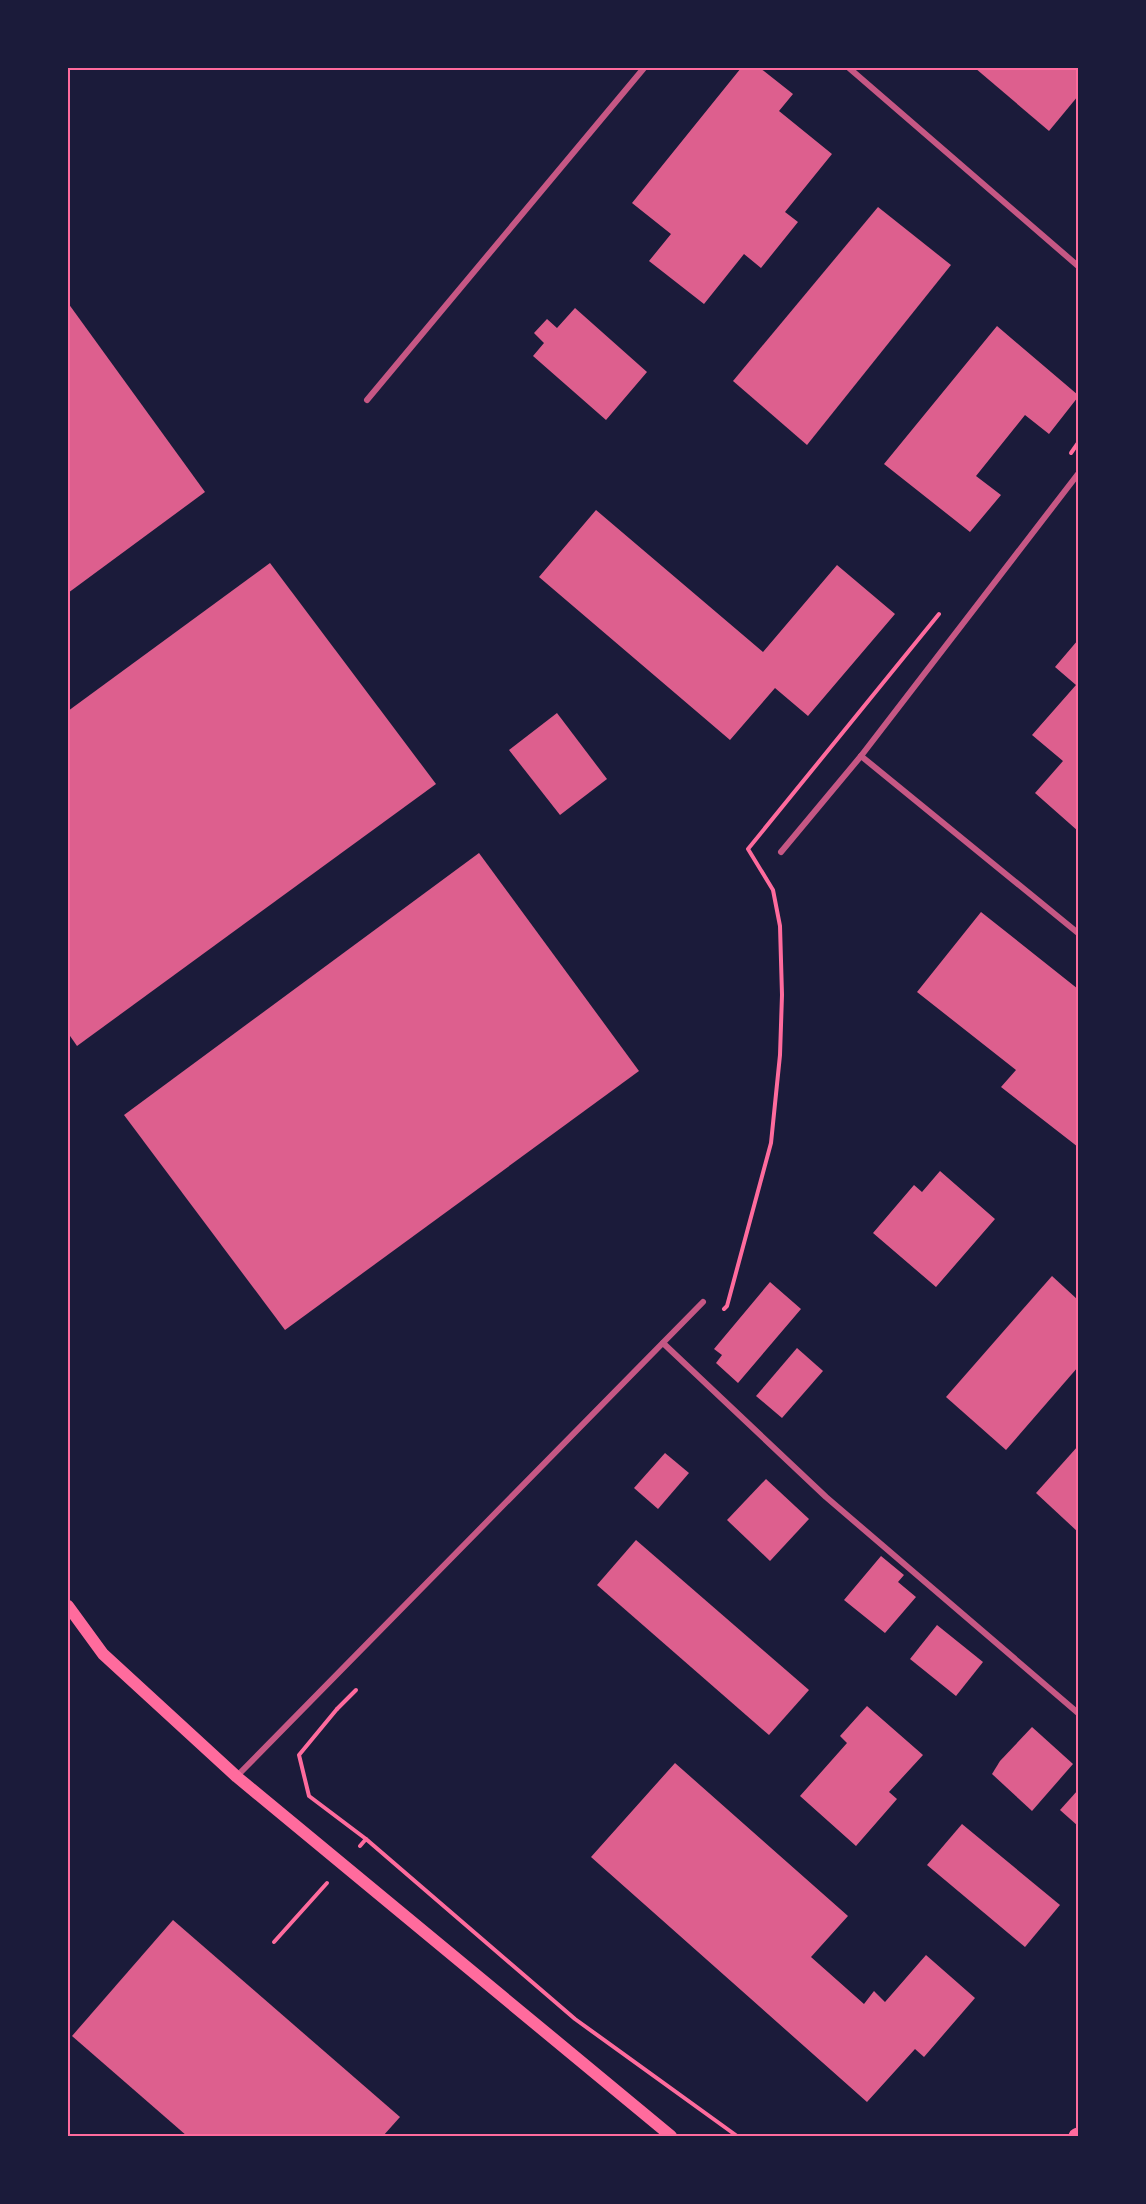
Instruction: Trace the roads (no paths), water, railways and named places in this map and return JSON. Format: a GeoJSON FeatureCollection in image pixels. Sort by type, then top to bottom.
{"type":"FeatureCollection","features":[{"type":"Feature","properties":{"kind":"main road"},"geometry":{"type":"LineString","coordinates":[[68,1606],[104,1654],[237,1777],[670,2136]]}},
{"type":"Feature","properties":{"kind":"street"},"geometry":{"type":"LineString","coordinates":[[367,400],[644,68]]}},
{"type":"Feature","properties":{"kind":"street"},"geometry":{"type":"LineString","coordinates":[[849,68],[1078,266]]}},
{"type":"Feature","properties":{"kind":"street"},"geometry":{"type":"LineString","coordinates":[[781,852],[861,756],[1078,474]]}},
{"type":"Feature","properties":{"kind":"street"},"geometry":{"type":"LineString","coordinates":[[861,756],[1078,933]]}},
{"type":"Feature","properties":{"kind":"street"},"geometry":{"type":"LineString","coordinates":[[237,1777],[703,1302]]}},
{"type":"Feature","properties":{"kind":"street"},"geometry":{"type":"LineString","coordinates":[[663,1343],[826,1497],[1078,1713]]}}]}
